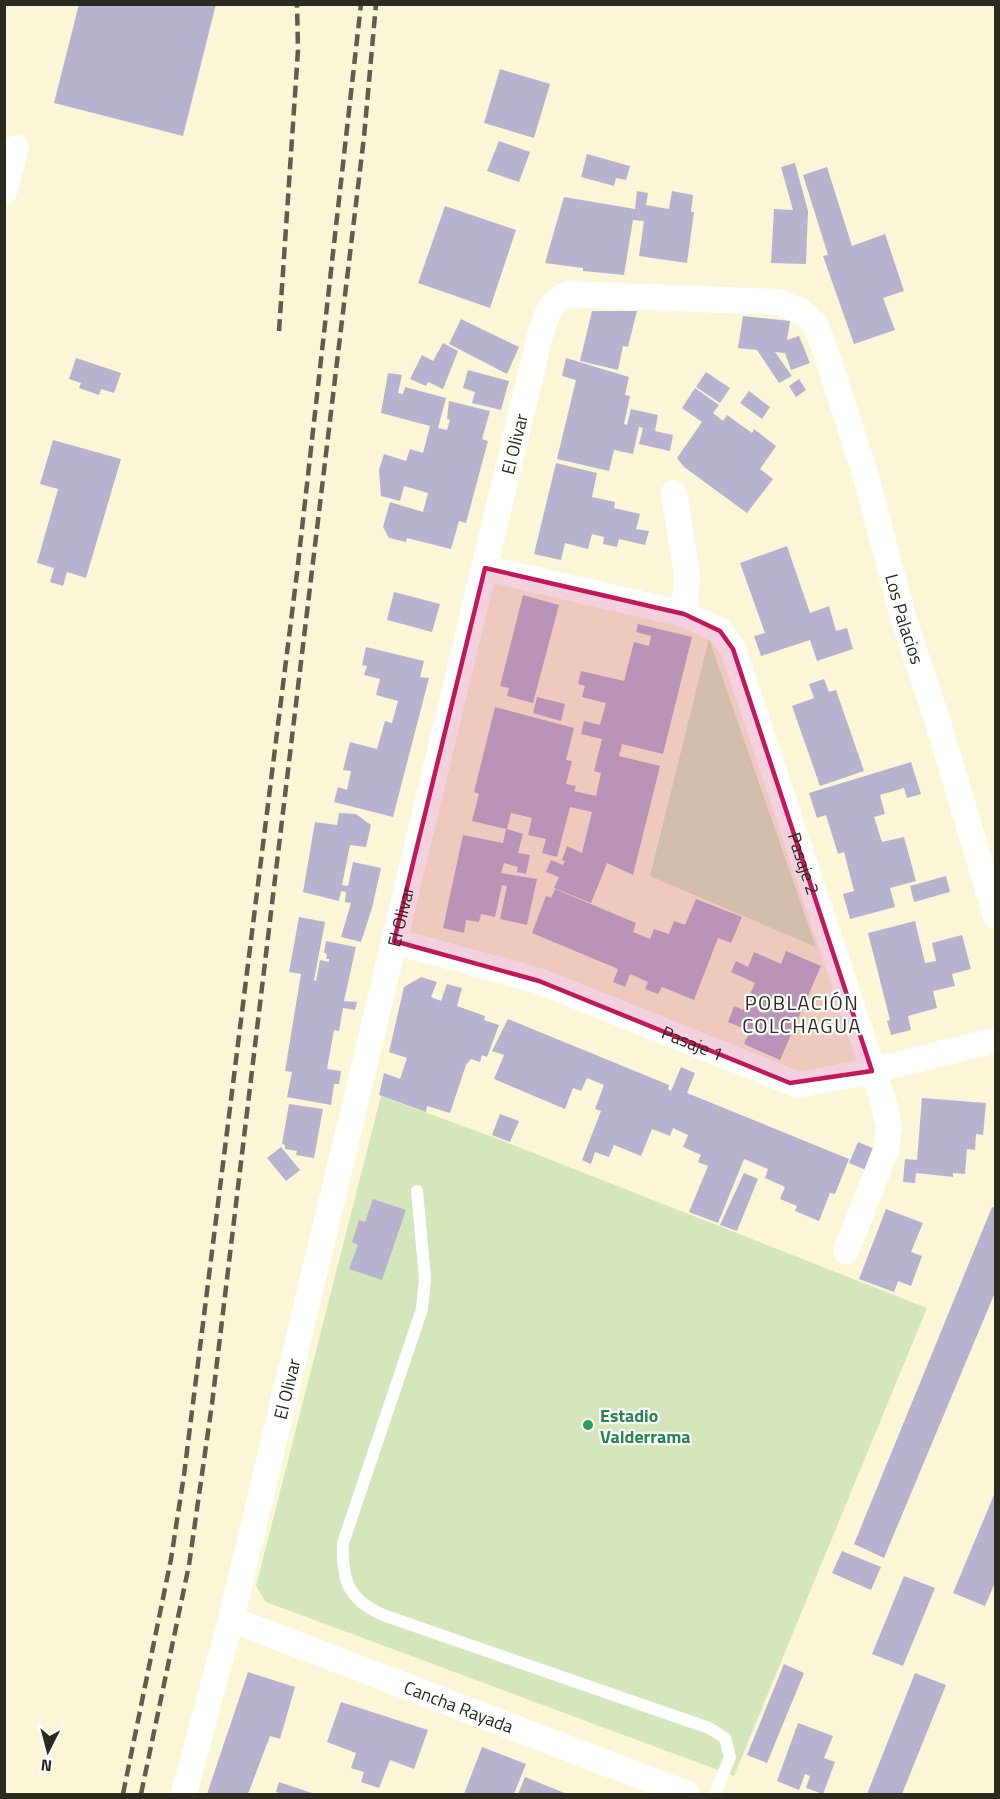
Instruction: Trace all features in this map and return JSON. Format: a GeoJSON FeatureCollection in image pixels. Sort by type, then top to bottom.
{"type":"FeatureCollection","features":[{"type":"Feature","properties":{"kind":"street"},"geometry":{"type":"LineString","coordinates":[[4,192],[16,148]]}},
{"type":"Feature","properties":{"kind":"street","name":"El Olivar"},"geometry":{"type":"LineString","coordinates":[[184,1794],[231,1619],[548,309],[557,298],[568,294],[779,302],[800,311],[815,324]]}},
{"type":"Feature","properties":{"kind":"street","name":"Los Palacios"},"geometry":{"type":"LineString","coordinates":[[815,324],[847,414],[904,620],[936,716],[996,916]]}},
{"type":"Feature","properties":{"kind":"street"},"geometry":{"type":"LineString","coordinates":[[674,493],[687,575],[684,614]]}},
{"type":"Feature","properties":{"kind":"street","name":"Pasaje 2"},"geometry":{"type":"LineString","coordinates":[[485,568],[684,614],[720,631],[732,649],[889,1127],[886,1150],[846,1251]]}},
{"type":"Feature","properties":{"kind":"street","name":"Pasaje 1"},"geometry":{"type":"LineString","coordinates":[[394,941],[540,981],[790,1083],[804,1085],[872,1071],[996,1040]]}},
{"type":"Feature","properties":{"kind":"street","name":"Cancha Rayada"},"geometry":{"type":"LineString","coordinates":[[231,1619],[687,1794]]}},
{"type":"Feature","properties":{"kind":"lane"},"geometry":{"type":"LineString","coordinates":[[417,1191],[425,1278],[422,1309],[342,1544],[342,1570],[352,1595],[367,1608],[382,1614],[709,1728],[725,1738],[730,1756],[715,1794]]}},
{"type":"Feature","properties":{"kind":"highlighted area"},"geometry":{"type":"Polygon","coordinates":[[[485,568],[684,614],[720,631],[733,649],[872,1071],[790,1083],[539,981],[394,941],[485,568]]]}},
{"type":"Feature","properties":{"kind":"green space"},"geometry":{"type":"Polygon","coordinates":[[[709,639],[816,947],[650,876],[709,639]]]}},
{"type":"Feature","properties":{"kind":"green space","name":"Estadio Valderrama"},"geometry":{"type":"Polygon","coordinates":[[[381,1096],[490,1136],[927,1308],[734,1776],[266,1602],[256,1586],[381,1096]]]}},
{"type":"Feature","properties":{"kind":"building"},"geometry":{"type":"Polygon","coordinates":[[[79,4],[216,4],[183,136],[54,103],[79,4]]]}},
{"type":"Feature","properties":{"kind":"building"},"geometry":{"type":"Polygon","coordinates":[[[500,69],[550,84],[534,138],[484,123],[500,69]]]}},
{"type":"Feature","properties":{"kind":"building"},"geometry":{"type":"Polygon","coordinates":[[[499,141],[530,152],[519,182],[487,171],[499,141]]]}},
{"type":"Feature","properties":{"kind":"building"},"geometry":{"type":"Polygon","coordinates":[[[587,154],[630,166],[626,180],[616,178],[614,186],[581,177],[587,154]]]}},
{"type":"Feature","properties":{"kind":"building"},"geometry":{"type":"Polygon","coordinates":[[[795,163],[808,211],[806,264],[771,263],[774,209],[793,210],[781,167],[795,163]]]}},
{"type":"Feature","properties":{"kind":"building"},"geometry":{"type":"Polygon","coordinates":[[[827,167],[852,246],[885,234],[904,291],[883,298],[895,330],[854,344],[823,256],[828,255],[803,175],[827,167]]]}},
{"type":"Feature","properties":{"kind":"building"},"geometry":{"type":"Polygon","coordinates":[[[637,191],[648,193],[646,205],[669,209],[672,191],[693,195],[691,212],[694,212],[687,263],[639,256],[644,221],[633,220],[624,275],[583,271],[583,268],[545,263],[564,197],[635,209],[637,191]]]}},
{"type":"Feature","properties":{"kind":"building"},"geometry":{"type":"Polygon","coordinates":[[[445,206],[516,230],[490,308],[418,283],[445,206]]]}},
{"type":"Feature","properties":{"kind":"building"},"geometry":{"type":"Polygon","coordinates":[[[592,311],[637,311],[628,347],[623,346],[618,370],[580,361],[592,311]]]}},
{"type":"Feature","properties":{"kind":"building"},"geometry":{"type":"Polygon","coordinates":[[[743,316],[790,321],[787,340],[799,336],[810,363],[791,370],[785,353],[775,352],[792,376],[779,383],[757,350],[738,348],[743,316]]]}},
{"type":"Feature","properties":{"kind":"building"},"geometry":{"type":"Polygon","coordinates":[[[461,319],[519,347],[507,374],[449,344],[461,319]]]}},
{"type":"Feature","properties":{"kind":"building"},"geometry":{"type":"Polygon","coordinates":[[[443,343],[458,351],[443,389],[428,382],[426,386],[410,379],[422,355],[433,361],[443,343]]]}},
{"type":"Feature","properties":{"kind":"building"},"geometry":{"type":"Polygon","coordinates":[[[76,358],[121,373],[114,393],[101,389],[99,395],[79,388],[81,383],[69,379],[76,358]]]}},
{"type":"Feature","properties":{"kind":"building"},"geometry":{"type":"Polygon","coordinates":[[[566,358],[629,377],[625,395],[630,396],[624,424],[627,425],[631,409],[658,415],[655,431],[673,435],[670,451],[639,444],[643,428],[639,427],[633,454],[614,450],[609,471],[557,459],[576,380],[562,376],[566,358]]]}},
{"type":"Feature","properties":{"kind":"building"},"geometry":{"type":"Polygon","coordinates":[[[468,370],[509,381],[501,410],[472,403],[475,392],[463,388],[468,370]]]}},
{"type":"Feature","properties":{"kind":"building"},"geometry":{"type":"Polygon","coordinates":[[[706,372],[730,388],[720,403],[696,387],[706,372]]]}},
{"type":"Feature","properties":{"kind":"building"},"geometry":{"type":"Polygon","coordinates":[[[388,373],[402,375],[398,393],[403,394],[405,387],[446,398],[438,428],[447,430],[450,420],[447,419],[449,401],[490,411],[482,439],[488,441],[466,523],[459,521],[451,549],[407,538],[406,542],[389,538],[383,527],[390,502],[423,512],[428,493],[404,486],[400,501],[381,496],[379,470],[384,454],[406,461],[410,449],[423,453],[430,426],[381,413],[388,373]]]}},
{"type":"Feature","properties":{"kind":"building"},"geometry":{"type":"Polygon","coordinates":[[[799,379],[806,390],[796,397],[789,386],[799,379]]]}},
{"type":"Feature","properties":{"kind":"building"},"geometry":{"type":"Polygon","coordinates":[[[695,388],[719,405],[713,413],[723,421],[727,415],[752,433],[754,429],[776,446],[760,469],[773,479],[747,513],[684,467],[677,458],[702,422],[682,408],[695,388]]]}},
{"type":"Feature","properties":{"kind":"building"},"geometry":{"type":"Polygon","coordinates":[[[749,391],[770,407],[762,419],[740,403],[749,391]]]}},
{"type":"Feature","properties":{"kind":"building"},"geometry":{"type":"Polygon","coordinates":[[[53,440],[121,459],[86,578],[67,572],[63,586],[50,582],[54,568],[37,563],[58,489],[40,484],[53,440]]]}},
{"type":"Feature","properties":{"kind":"building"},"geometry":{"type":"Polygon","coordinates":[[[556,463],[597,473],[592,497],[615,502],[614,508],[640,514],[636,529],[649,531],[645,545],[619,539],[617,547],[603,544],[604,537],[592,534],[588,549],[565,543],[561,560],[534,554],[556,463]]]}},
{"type":"Feature","properties":{"kind":"building"},"geometry":{"type":"Polygon","coordinates":[[[787,546],[810,613],[829,606],[836,631],[847,628],[853,649],[817,661],[810,640],[761,656],[754,636],[765,633],[740,563],[787,546]]]}},
{"type":"Feature","properties":{"kind":"building"},"geometry":{"type":"Polygon","coordinates":[[[394,592],[440,604],[432,632],[387,620],[394,592]]]}},
{"type":"Feature","properties":{"kind":"building"},"geometry":{"type":"Polygon","coordinates":[[[523,595],[559,605],[533,703],[507,696],[509,688],[500,686],[523,595]]]}},
{"type":"Feature","properties":{"kind":"building"},"geometry":{"type":"Polygon","coordinates":[[[638,624],[692,637],[663,754],[622,744],[619,756],[660,766],[633,875],[607,863],[591,903],[554,888],[559,877],[546,872],[551,860],[563,865],[565,861],[562,860],[567,846],[582,853],[592,812],[570,807],[557,857],[542,853],[546,839],[528,835],[532,818],[511,813],[507,829],[523,834],[518,853],[530,855],[526,874],[517,872],[518,867],[504,863],[501,873],[537,879],[527,925],[500,919],[507,886],[502,885],[495,917],[481,914],[479,922],[466,920],[464,933],[443,928],[463,835],[503,843],[506,829],[472,821],[479,794],[474,792],[495,707],[574,728],[566,760],[572,761],[566,784],[576,786],[574,791],[596,796],[601,773],[594,771],[602,739],[581,734],[584,721],[600,725],[606,703],[582,697],[585,686],[578,684],[581,671],[624,681],[634,642],[649,646],[651,636],[636,632],[638,624]]]}},
{"type":"Feature","properties":{"kind":"building"},"geometry":{"type":"Polygon","coordinates":[[[366,647],[424,661],[420,677],[429,678],[393,817],[334,802],[338,787],[347,790],[351,771],[343,770],[350,742],[377,749],[385,721],[392,723],[398,701],[376,695],[380,679],[364,675],[367,666],[362,665],[366,647]]]}},
{"type":"Feature","properties":{"kind":"building"},"geometry":{"type":"Polygon","coordinates":[[[824,679],[829,692],[836,690],[864,771],[820,786],[792,706],[814,698],[809,684],[824,679]]]}},
{"type":"Feature","properties":{"kind":"building"},"geometry":{"type":"Polygon","coordinates":[[[537,697],[565,704],[561,721],[533,713],[537,697]]]}},
{"type":"Feature","properties":{"kind":"building"},"geometry":{"type":"Polygon","coordinates":[[[911,762],[921,794],[907,798],[904,788],[880,795],[885,814],[874,817],[882,842],[904,837],[916,881],[890,888],[895,907],[850,919],[843,894],[854,891],[844,852],[838,854],[826,815],[817,818],[809,793],[911,762]]]}},
{"type":"Feature","properties":{"kind":"building"},"geometry":{"type":"Polygon","coordinates":[[[339,813],[356,814],[371,825],[366,847],[350,845],[342,885],[348,886],[353,862],[381,868],[361,942],[341,937],[351,903],[345,902],[346,892],[341,891],[339,901],[303,892],[315,822],[337,825],[339,813]]]}},
{"type":"Feature","properties":{"kind":"building"},"geometry":{"type":"Polygon","coordinates":[[[946,876],[950,892],[914,902],[910,886],[946,876]]]}},
{"type":"Feature","properties":{"kind":"building"},"geometry":{"type":"Polygon","coordinates":[[[555,889],[636,923],[633,932],[650,939],[654,929],[669,934],[674,921],[685,925],[696,899],[742,917],[731,943],[718,938],[694,1000],[662,987],[658,994],[645,989],[648,982],[630,974],[625,987],[613,982],[618,969],[532,933],[546,896],[551,898],[555,889]]]}},
{"type":"Feature","properties":{"kind":"building"},"geometry":{"type":"Polygon","coordinates":[[[299,917],[325,922],[314,980],[316,981],[320,960],[329,962],[329,959],[326,959],[327,954],[324,953],[326,941],[356,947],[344,1001],[357,1002],[355,1010],[343,1008],[339,1031],[334,1030],[327,1069],[341,1071],[339,1084],[334,1084],[331,1105],[287,1097],[292,1072],[285,1071],[301,974],[289,972],[299,917]]]}},
{"type":"Feature","properties":{"kind":"building"},"geometry":{"type":"Polygon","coordinates":[[[915,921],[925,963],[936,961],[932,943],[962,935],[971,969],[952,974],[955,986],[933,991],[937,1008],[908,1016],[911,1030],[891,1035],[887,1021],[890,1020],[868,933],[915,921]]]}},
{"type":"Feature","properties":{"kind":"building"},"geometry":{"type":"Polygon","coordinates":[[[786,951],[821,966],[780,1060],[744,1044],[750,1031],[728,1022],[734,1006],[743,1010],[755,983],[731,972],[736,961],[748,967],[754,952],[781,964],[786,951]]]}},
{"type":"Feature","properties":{"kind":"building"},"geometry":{"type":"Polygon","coordinates":[[[421,977],[437,982],[431,997],[441,1001],[447,984],[462,988],[457,1006],[485,1016],[484,1020],[499,1025],[487,1057],[482,1055],[480,1062],[471,1059],[466,1065],[450,1113],[427,1106],[426,1112],[379,1095],[384,1073],[400,1079],[407,1058],[389,1052],[404,987],[421,977]]]}},
{"type":"Feature","properties":{"kind":"building"},"geometry":{"type":"Polygon","coordinates":[[[508,1019],[669,1085],[668,1089],[671,1091],[681,1067],[695,1073],[687,1093],[849,1159],[835,1194],[830,1193],[819,1221],[795,1211],[797,1206],[780,1199],[785,1187],[765,1178],[768,1169],[744,1159],[718,1223],[689,1212],[708,1166],[698,1162],[701,1155],[683,1147],[688,1135],[673,1128],[670,1136],[652,1129],[641,1156],[614,1145],[609,1157],[595,1152],[591,1164],[582,1160],[601,1111],[595,1109],[604,1085],[587,1078],[581,1091],[573,1088],[565,1109],[494,1079],[504,1055],[492,1051],[508,1019]]]}},
{"type":"Feature","properties":{"kind":"building"},"geometry":{"type":"Polygon","coordinates":[[[922,1098],[986,1103],[983,1135],[976,1134],[975,1150],[967,1149],[965,1174],[953,1173],[953,1177],[916,1173],[915,1183],[903,1182],[905,1159],[917,1160],[922,1098]]]}},
{"type":"Feature","properties":{"kind":"building"},"geometry":{"type":"Polygon","coordinates":[[[289,1104],[323,1109],[314,1158],[296,1155],[297,1151],[285,1149],[285,1145],[282,1144],[289,1104]]]}},
{"type":"Feature","properties":{"kind":"building"},"geometry":{"type":"Polygon","coordinates":[[[500,1114],[519,1121],[510,1142],[492,1135],[500,1114]]]}},
{"type":"Feature","properties":{"kind":"building"},"geometry":{"type":"Polygon","coordinates":[[[858,1142],[875,1149],[866,1170],[849,1163],[858,1142]]]}},
{"type":"Feature","properties":{"kind":"building"},"geometry":{"type":"Polygon","coordinates":[[[281,1147],[300,1170],[286,1181],[267,1158],[281,1147]]]}},
{"type":"Feature","properties":{"kind":"building"},"geometry":{"type":"Polygon","coordinates":[[[744,1173],[758,1179],[737,1231],[720,1225],[744,1173]]]}},
{"type":"Feature","properties":{"kind":"building"},"geometry":{"type":"Polygon","coordinates":[[[373,1199],[406,1210],[382,1280],[349,1269],[358,1245],[352,1242],[359,1220],[365,1222],[373,1199]]]}},
{"type":"Feature","properties":{"kind":"building"},"geometry":{"type":"Polygon","coordinates":[[[992,1207],[996,1208],[996,1290],[884,1558],[854,1544],[992,1207]]]}},
{"type":"Feature","properties":{"kind":"building"},"geometry":{"type":"Polygon","coordinates":[[[886,1209],[923,1223],[911,1252],[922,1256],[911,1286],[898,1281],[894,1292],[859,1279],[886,1209]]]}},
{"type":"Feature","properties":{"kind":"building"},"geometry":{"type":"Polygon","coordinates":[[[996,1490],[996,1580],[985,1606],[953,1593],[996,1490]]]}},
{"type":"Feature","properties":{"kind":"building"},"geometry":{"type":"Polygon","coordinates":[[[842,1551],[881,1567],[871,1590],[832,1573],[842,1551]]]}},
{"type":"Feature","properties":{"kind":"building"},"geometry":{"type":"Polygon","coordinates":[[[904,1576],[935,1588],[903,1666],[872,1654],[904,1576]]]}},
{"type":"Feature","properties":{"kind":"building"},"geometry":{"type":"Polygon","coordinates":[[[784,1664],[804,1673],[767,1763],[747,1755],[784,1664]]]}},
{"type":"Feature","properties":{"kind":"building"},"geometry":{"type":"Polygon","coordinates":[[[248,1672],[295,1687],[280,1739],[270,1736],[248,1794],[207,1794],[248,1672]]]}},
{"type":"Feature","properties":{"kind":"building"},"geometry":{"type":"Polygon","coordinates":[[[915,1673],[946,1685],[902,1794],[867,1794],[915,1673]]]}},
{"type":"Feature","properties":{"kind":"building"},"geometry":{"type":"Polygon","coordinates":[[[341,1702],[428,1730],[414,1769],[390,1760],[379,1788],[361,1782],[364,1772],[351,1768],[356,1753],[327,1742],[341,1702]]]}},
{"type":"Feature","properties":{"kind":"building"},"geometry":{"type":"Polygon","coordinates":[[[798,1723],[833,1736],[824,1758],[835,1762],[823,1794],[806,1788],[810,1776],[805,1774],[799,1790],[777,1781],[798,1723]]]}},
{"type":"Feature","properties":{"kind":"building"},"geometry":{"type":"Polygon","coordinates":[[[482,1747],[526,1764],[514,1794],[464,1794],[482,1747]]]}},
{"type":"Feature","properties":{"kind":"building"},"geometry":{"type":"Polygon","coordinates":[[[525,1777],[567,1794],[518,1794],[525,1777]]]}},
{"type":"Feature","properties":{"kind":"building"},"geometry":{"type":"Polygon","coordinates":[[[279,1782],[315,1794],[276,1792],[279,1782]]]}},
{"type":"Feature","properties":{"kind":"railway"},"geometry":{"type":"LineString","coordinates":[[279,331],[298,50],[297,4]]}},
{"type":"Feature","properties":{"kind":"railway"},"geometry":{"type":"LineString","coordinates":[[123,1794],[171,1559],[184,1475],[297,573],[361,4]]}},
{"type":"Feature","properties":{"kind":"railway"},"geometry":{"type":"LineString","coordinates":[[141,1794],[189,1565],[212,1404],[364,137],[376,4]]}},
{"type":"Feature","properties":{"kind":"place","name":"Estadio Valderrama"},"geometry":{"type":"Point","coordinates":[588,1425]}},
{"type":"Feature","properties":{"kind":"district","name":"POBLACIÓN COLCHAGUA"},"geometry":{"type":"Point","coordinates":[802,1014]}}]}
